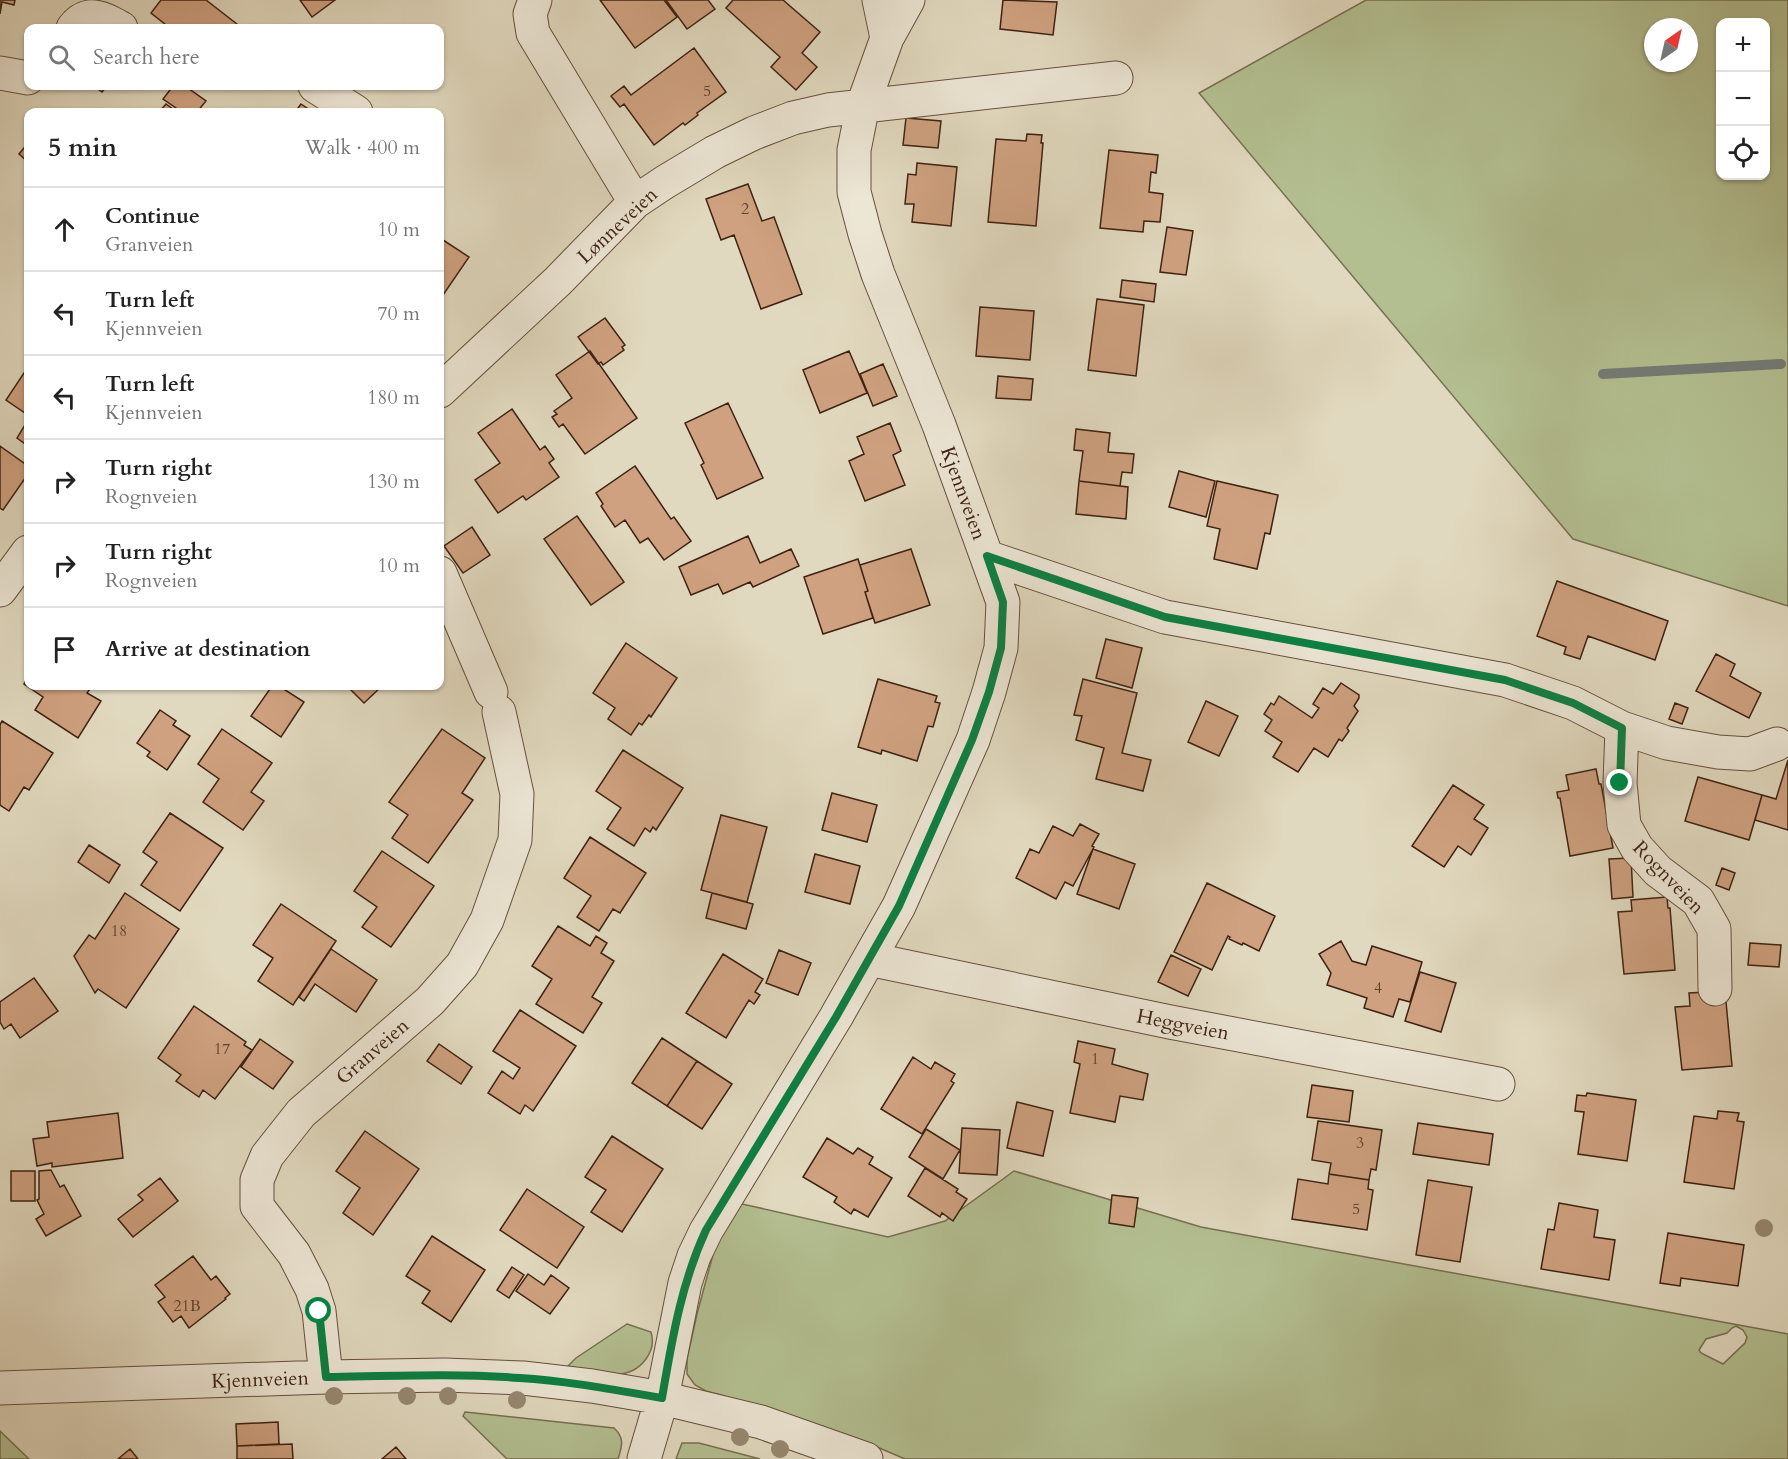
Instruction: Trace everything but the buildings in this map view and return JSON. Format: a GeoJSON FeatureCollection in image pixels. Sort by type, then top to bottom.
{"type":"FeatureCollection","features":[{"type":"Feature","properties":{"kind":"street"},"geometry":{"type":"LineString","coordinates":[[535,0],[530,14],[533,33],[635,202]]}},
{"type":"Feature","properties":{"kind":"street"},"geometry":{"type":"LineString","coordinates":[[879,0],[887,38]]}},
{"type":"Feature","properties":{"kind":"street","name":"Kjennveien"},"geometry":{"type":"LineString","coordinates":[[662,1398],[675,1325],[694,1256],[706,1230],[899,906],[916,872],[972,740],[1001,648],[1003,602],[939,425],[878,274],[854,192],[854,150],[863,105],[887,38],[908,0]]}},
{"type":"Feature","properties":{"kind":"street"},"geometry":{"type":"LineString","coordinates":[[77,24],[93,17],[101,17],[114,24]]}},
{"type":"Feature","properties":{"kind":"street"},"geometry":{"type":"LineString","coordinates":[[0,73],[24,77]]}},
{"type":"Feature","properties":{"kind":"street","name":"Lønneveien"},"geometry":{"type":"LineString","coordinates":[[444,387],[558,280],[635,202],[715,152],[754,133],[793,118],[863,105],[1116,78]]}},
{"type":"Feature","properties":{"kind":"street"},"geometry":{"type":"LineString","coordinates":[[321,90],[350,108]]}},
{"type":"Feature","properties":{"kind":"street"},"geometry":{"type":"LineString","coordinates":[[987,556],[1165,617],[1505,680],[1573,703],[1622,728],[1667,743],[1718,752],[1750,754],[1777,744]]}},
{"type":"Feature","properties":{"kind":"street"},"geometry":{"type":"LineString","coordinates":[[0,590],[24,557]]}},
{"type":"Feature","properties":{"kind":"street","name":"Granveien"},"geometry":{"type":"LineString","coordinates":[[326,1377],[319,1311],[312,1288],[294,1254],[257,1206],[257,1180],[267,1156],[301,1113],[430,1001],[462,965],[487,920],[515,840],[517,794],[495,702],[444,582]]}},
{"type":"Feature","properties":{"kind":"street","name":"Rognveien"},"geometry":{"type":"LineString","coordinates":[[1622,728],[1620,783],[1624,825],[1637,848],[1658,871],[1698,901],[1714,929],[1715,989]]}},
{"type":"Feature","properties":{"kind":"street","name":"Heggveien"},"geometry":{"type":"LineString","coordinates":[[869,959],[1170,1022],[1498,1083]]}},
{"type":"Feature","properties":{"kind":"street","name":"Kjennveien"},"geometry":{"type":"LineString","coordinates":[[0,1388],[326,1377],[445,1375],[523,1378],[592,1386],[662,1398],[761,1422],[866,1459]]}},
{"type":"Feature","properties":{"kind":"street"},"geometry":{"type":"LineString","coordinates":[[644,1459],[662,1398]]}},
{"type":"Feature","properties":{"kind":"green space"},"geometry":{"type":"Polygon","coordinates":[[[1366,0],[1788,0],[1788,606],[1573,539],[1199,93],[1366,0]]]}},
{"type":"Feature","properties":{"kind":"green space"},"geometry":{"type":"Polygon","coordinates":[[[1014,1171],[1201,1227],[1788,1334],[1788,1459],[905,1459],[870,1444],[754,1404],[706,1391],[695,1385],[687,1374],[687,1359],[714,1251],[738,1203],[888,1237],[945,1221],[1014,1171]],[[1736,1326],[1727,1333],[1706,1339],[1699,1350],[1723,1364],[1745,1343],[1747,1337],[1743,1330],[1736,1326]]]}},
{"type":"Feature","properties":{"kind":"green space"},"geometry":{"type":"Polygon","coordinates":[[[627,1324],[651,1332],[651,1350],[638,1367],[629,1372],[609,1375],[566,1368],[576,1358],[627,1324]]]}},
{"type":"Feature","properties":{"kind":"green space"},"geometry":{"type":"Polygon","coordinates":[[[465,1412],[614,1428],[622,1442],[621,1450],[618,1459],[507,1459],[463,1416],[465,1412]]]}},
{"type":"Feature","properties":{"kind":"green space"},"geometry":{"type":"Polygon","coordinates":[[[0,1431],[29,1459],[0,1459],[0,1431]]]}},
{"type":"Feature","properties":{"kind":"green space"},"geometry":{"type":"Polygon","coordinates":[[[682,1443],[699,1443],[760,1459],[676,1459],[682,1443]]]}},
{"type":"Feature","properties":{"kind":"waterway"},"geometry":{"type":"LineString","coordinates":[[1603,374],[1781,364]]}},
{"type":"Feature","properties":{"kind":"route"},"geometry":{"type":"LineString","coordinates":[[319,1311],[326,1377],[445,1375],[523,1378],[592,1386],[662,1398],[685,1283],[706,1230],[836,1017],[899,906],[916,872],[972,740],[1001,648],[1003,602],[987,556],[1165,617],[1505,680],[1573,703],[1622,728],[1620,783]]}}]}
